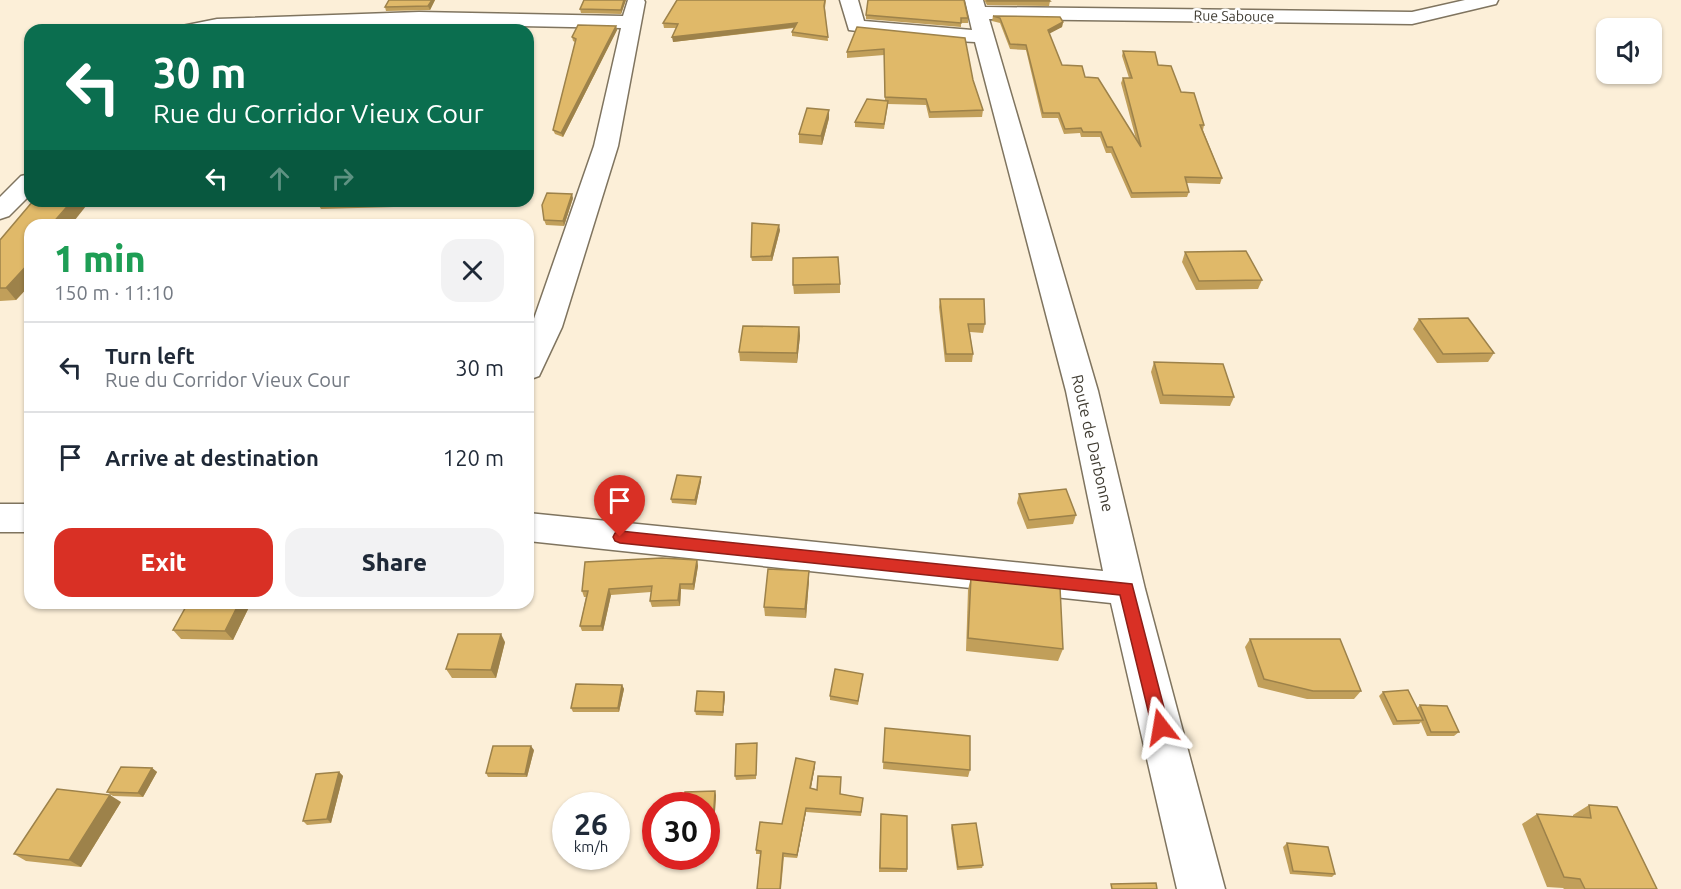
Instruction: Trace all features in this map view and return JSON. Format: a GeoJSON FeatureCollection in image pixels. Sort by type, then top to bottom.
{"type":"FeatureCollection","features":[{"type":"Feature","properties":{"kind":"street"},"geometry":{"type":"LineString","coordinates":[[483,20],[496,0]]}},
{"type":"Feature","properties":{"kind":"street","name":"Rue Sabouce"},"geometry":{"type":"LineString","coordinates":[[849,0],[856,27],[921,33],[978,16],[1412,18],[1489,0]]}},
{"type":"Feature","properties":{"kind":"street"},"geometry":{"type":"LineString","coordinates":[[1261,0],[1279,16]]}},
{"type":"Feature","properties":{"kind":"street"},"geometry":{"type":"LineString","coordinates":[[238,24],[419,18],[483,20],[633,11],[606,146],[546,327],[534,355]]}},
{"type":"Feature","properties":{"kind":"street","name":"Route de Darbonne"},"geometry":{"type":"LineString","coordinates":[[978,16],[1082,391],[1126,589],[1201,889]]}},
{"type":"Feature","properties":{"kind":"street"},"geometry":{"type":"LineString","coordinates":[[0,211],[24,188]]}},
{"type":"Feature","properties":{"kind":"street"},"geometry":{"type":"LineString","coordinates":[[0,518],[24,518]]}},
{"type":"Feature","properties":{"kind":"street"},"geometry":{"type":"LineString","coordinates":[[534,528],[1126,589]]}},
{"type":"Feature","properties":{"kind":"building"},"geometry":{"type":"Polygon","coordinates":[[[389,0],[432,0],[428,6],[385,7],[389,0]]]}},
{"type":"Feature","properties":{"kind":"building"},"geometry":{"type":"Polygon","coordinates":[[[584,0],[624,0],[621,10],[580,9],[584,0]]]}},
{"type":"Feature","properties":{"kind":"building"},"geometry":{"type":"Polygon","coordinates":[[[677,0],[825,0],[828,37],[792,32],[797,23],[672,37],[678,24],[663,23],[677,0]]]}},
{"type":"Feature","properties":{"kind":"building"},"geometry":{"type":"Polygon","coordinates":[[[868,0],[964,0],[968,18],[961,18],[961,23],[866,15],[868,0]]]}},
{"type":"Feature","properties":{"kind":"building"},"geometry":{"type":"Polygon","coordinates":[[[1049,0],[1050,1],[987,1],[1049,0]]]}},
{"type":"Feature","properties":{"kind":"building"},"geometry":{"type":"Polygon","coordinates":[[[993,16],[1060,17],[1063,22],[1048,30],[1062,65],[1082,66],[1085,77],[1098,78],[1141,147],[1123,78],[1132,78],[1123,51],[1155,52],[1158,65],[1171,66],[1181,92],[1194,93],[1204,125],[1200,125],[1222,178],[1185,177],[1189,192],[1132,193],[1112,147],[1107,147],[1101,132],[1083,132],[1081,128],[1065,129],[1059,113],[1043,113],[1026,45],[1010,44],[1000,18],[993,16]]]}},
{"type":"Feature","properties":{"kind":"building"},"geometry":{"type":"Polygon","coordinates":[[[578,25],[616,26],[561,133],[553,130],[576,39],[572,37],[578,25]]]}},
{"type":"Feature","properties":{"kind":"building"},"geometry":{"type":"Polygon","coordinates":[[[857,27],[965,38],[973,80],[983,110],[930,112],[926,99],[885,97],[884,49],[847,52],[857,27]]]}},
{"type":"Feature","properties":{"kind":"building"},"geometry":{"type":"Polygon","coordinates":[[[867,99],[888,101],[884,124],[855,122],[867,99]]]}},
{"type":"Feature","properties":{"kind":"building"},"geometry":{"type":"Polygon","coordinates":[[[807,108],[829,110],[821,136],[799,134],[807,108]]]}},
{"type":"Feature","properties":{"kind":"building"},"geometry":{"type":"Polygon","coordinates":[[[547,193],[572,194],[563,221],[544,220],[542,205],[547,193]]]}},
{"type":"Feature","properties":{"kind":"building"},"geometry":{"type":"Polygon","coordinates":[[[28,207],[67,207],[56,219],[24,219],[24,268],[6,288],[0,288],[0,240],[28,207]]]}},
{"type":"Feature","properties":{"kind":"building"},"geometry":{"type":"Polygon","coordinates":[[[752,223],[779,225],[771,256],[751,257],[752,223]]]}},
{"type":"Feature","properties":{"kind":"building"},"geometry":{"type":"Polygon","coordinates":[[[1246,251],[1262,280],[1199,281],[1185,252],[1246,251]]]}},
{"type":"Feature","properties":{"kind":"building"},"geometry":{"type":"Polygon","coordinates":[[[838,257],[840,284],[793,285],[793,258],[838,257]]]}},
{"type":"Feature","properties":{"kind":"building"},"geometry":{"type":"Polygon","coordinates":[[[940,299],[984,299],[985,324],[968,324],[973,354],[946,354],[940,299]]]}},
{"type":"Feature","properties":{"kind":"building"},"geometry":{"type":"Polygon","coordinates":[[[1468,318],[1494,353],[1443,354],[1419,319],[1468,318]]]}},
{"type":"Feature","properties":{"kind":"building"},"geometry":{"type":"Polygon","coordinates":[[[743,326],[799,327],[797,353],[739,352],[743,326]]]}},
{"type":"Feature","properties":{"kind":"building"},"geometry":{"type":"Polygon","coordinates":[[[1154,362],[1223,364],[1234,397],[1163,395],[1154,362]]]}},
{"type":"Feature","properties":{"kind":"building"},"geometry":{"type":"Polygon","coordinates":[[[677,475],[701,477],[695,500],[671,499],[677,475]]]}},
{"type":"Feature","properties":{"kind":"building"},"geometry":{"type":"Polygon","coordinates":[[[1066,489],[1076,515],[1029,520],[1019,494],[1066,489]]]}},
{"type":"Feature","properties":{"kind":"building"},"geometry":{"type":"Polygon","coordinates":[[[662,558],[697,560],[693,584],[680,584],[678,600],[650,601],[652,586],[609,589],[601,626],[580,626],[588,591],[582,591],[585,562],[662,558]]]}},
{"type":"Feature","properties":{"kind":"building"},"geometry":{"type":"Polygon","coordinates":[[[768,569],[809,571],[805,609],[764,607],[768,569]]]}},
{"type":"Feature","properties":{"kind":"building"},"geometry":{"type":"Polygon","coordinates":[[[971,577],[1060,587],[1063,649],[968,638],[971,577]]]}},
{"type":"Feature","properties":{"kind":"building"},"geometry":{"type":"Polygon","coordinates":[[[185,609],[236,609],[225,631],[173,630],[185,609]]]}},
{"type":"Feature","properties":{"kind":"building"},"geometry":{"type":"Polygon","coordinates":[[[458,634],[501,634],[491,670],[446,669],[458,634]]]}},
{"type":"Feature","properties":{"kind":"building"},"geometry":{"type":"Polygon","coordinates":[[[1250,639],[1340,639],[1361,691],[1313,691],[1264,679],[1250,639]]]}},
{"type":"Feature","properties":{"kind":"building"},"geometry":{"type":"Polygon","coordinates":[[[835,669],[863,674],[858,701],[830,696],[835,669]]]}},
{"type":"Feature","properties":{"kind":"building"},"geometry":{"type":"Polygon","coordinates":[[[576,684],[622,685],[618,708],[571,708],[576,684]]]}},
{"type":"Feature","properties":{"kind":"building"},"geometry":{"type":"Polygon","coordinates":[[[1408,690],[1423,720],[1397,721],[1383,692],[1408,690]]]}},
{"type":"Feature","properties":{"kind":"building"},"geometry":{"type":"Polygon","coordinates":[[[697,691],[724,692],[723,712],[695,711],[697,691]]]}},
{"type":"Feature","properties":{"kind":"building"},"geometry":{"type":"Polygon","coordinates":[[[1420,705],[1447,706],[1459,732],[1431,732],[1420,705]]]}},
{"type":"Feature","properties":{"kind":"building"},"geometry":{"type":"Polygon","coordinates":[[[885,728],[970,736],[970,770],[883,762],[885,728]]]}},
{"type":"Feature","properties":{"kind":"building"},"geometry":{"type":"Polygon","coordinates":[[[757,743],[756,775],[735,776],[736,744],[757,743]]]}},
{"type":"Feature","properties":{"kind":"building"},"geometry":{"type":"Polygon","coordinates":[[[493,746],[531,746],[525,774],[486,773],[493,746]]]}},
{"type":"Feature","properties":{"kind":"building"},"geometry":{"type":"Polygon","coordinates":[[[796,758],[815,762],[810,788],[817,790],[818,776],[841,777],[840,794],[863,798],[861,812],[806,808],[797,855],[783,853],[780,889],[757,889],[761,851],[756,850],[760,822],[782,824],[796,758]]]}},
{"type":"Feature","properties":{"kind":"building"},"geometry":{"type":"Polygon","coordinates":[[[121,767],[152,768],[138,793],[107,792],[121,767]]]}},
{"type":"Feature","properties":{"kind":"building"},"geometry":{"type":"Polygon","coordinates":[[[339,772],[327,819],[303,821],[316,774],[339,772]]]}},
{"type":"Feature","properties":{"kind":"building"},"geometry":{"type":"Polygon","coordinates":[[[57,789],[110,795],[69,860],[14,854],[57,789]]]}},
{"type":"Feature","properties":{"kind":"building"},"geometry":{"type":"Polygon","coordinates":[[[1589,805],[1617,807],[1657,889],[1585,889],[1580,879],[1564,877],[1537,814],[1591,818],[1589,805]]]}},
{"type":"Feature","properties":{"kind":"building"},"geometry":{"type":"Polygon","coordinates":[[[881,814],[907,816],[907,869],[880,868],[881,814]]]}},
{"type":"Feature","properties":{"kind":"building"},"geometry":{"type":"Polygon","coordinates":[[[976,823],[983,865],[958,867],[952,825],[976,823]]]}},
{"type":"Feature","properties":{"kind":"building"},"geometry":{"type":"Polygon","coordinates":[[[1287,843],[1328,847],[1335,874],[1293,871],[1287,843]]]}},
{"type":"Feature","properties":{"kind":"building"},"geometry":{"type":"Polygon","coordinates":[[[1156,883],[1157,889],[1112,889],[1111,884],[1156,883]]]}},
{"type":"Feature","properties":{"kind":"route"},"geometry":{"type":"LineString","coordinates":[[620,537],[1126,589],[1161,727]]}}]}
